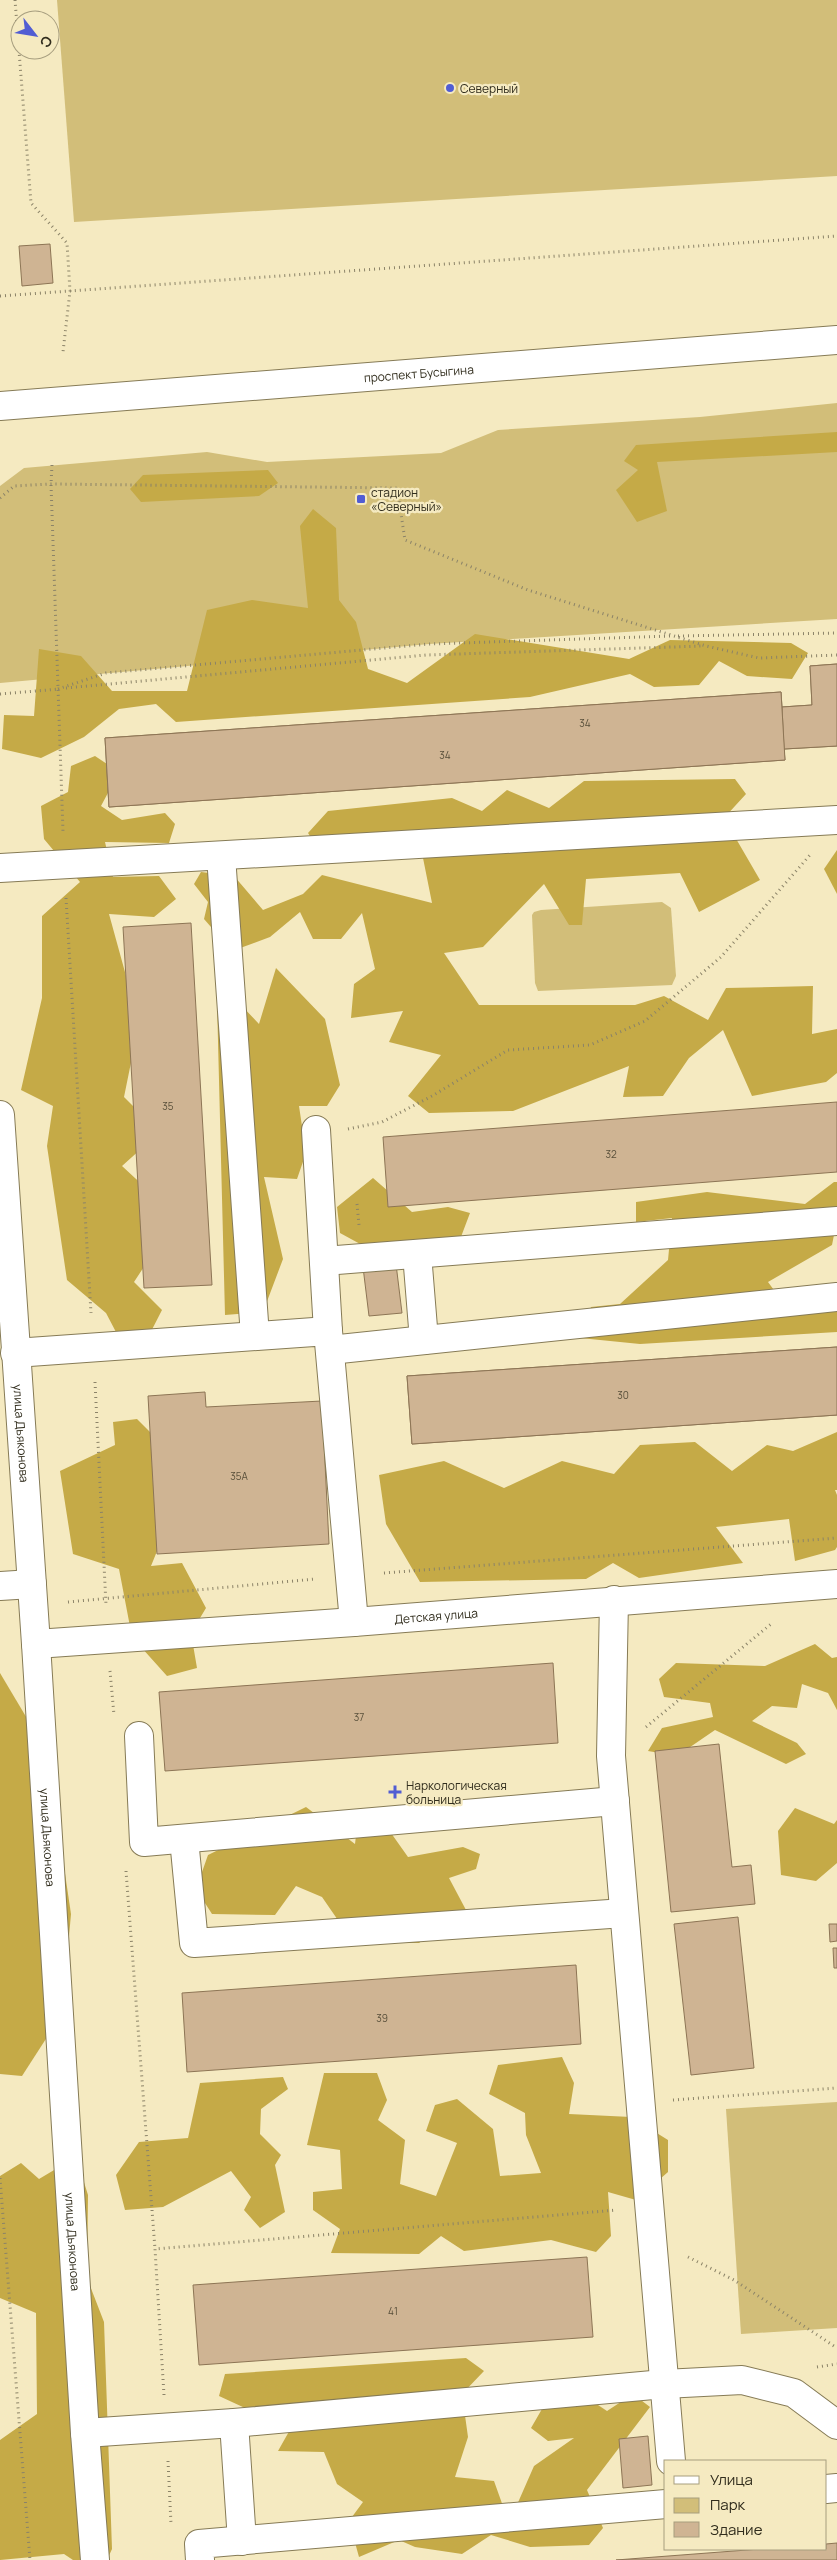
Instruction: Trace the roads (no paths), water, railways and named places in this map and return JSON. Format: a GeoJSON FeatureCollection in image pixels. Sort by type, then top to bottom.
{"type":"FeatureCollection","features":[{"type":"Feature","properties":{"kind":"street","name":"проспект Бусыгина"},"geometry":{"type":"LineString","coordinates":[[0,406],[837,340]]}},
{"type":"Feature","properties":{"kind":"street"},"geometry":{"type":"LineString","coordinates":[[0,868],[837,820]]}},
{"type":"Feature","properties":{"kind":"street"},"geometry":{"type":"LineString","coordinates":[[221,856],[255,1336]]}},
{"type":"Feature","properties":{"kind":"street","name":"улица Дьяконова"},"geometry":{"type":"LineString","coordinates":[[0,1115],[36,1644],[85,2433],[95,2560]]}},
{"type":"Feature","properties":{"kind":"street"},"geometry":{"type":"LineString","coordinates":[[316,1130],[329,1340],[354,1622]]}},
{"type":"Feature","properties":{"kind":"street"},"geometry":{"type":"LineString","coordinates":[[324,1261],[837,1221]]}},
{"type":"Feature","properties":{"kind":"street"},"geometry":{"type":"LineString","coordinates":[[417,1254],[424,1340]]}},
{"type":"Feature","properties":{"kind":"street"},"geometry":{"type":"LineString","coordinates":[[15,1353],[255,1336],[329,1340],[424,1340],[837,1298]]}},
{"type":"Feature","properties":{"kind":"street"},"geometry":{"type":"LineString","coordinates":[[0,1586],[32,1584]]}},
{"type":"Feature","properties":{"kind":"street","name":"Детская улица"},"geometry":{"type":"LineString","coordinates":[[36,1644],[354,1622],[614,1600],[837,1584]]}},
{"type":"Feature","properties":{"kind":"street"},"geometry":{"type":"LineString","coordinates":[[614,1600],[611,1756],[670,2460]]}},
{"type":"Feature","properties":{"kind":"street"},"geometry":{"type":"LineString","coordinates":[[139,1736],[144,1842],[615,1801]]}},
{"type":"Feature","properties":{"kind":"street"},"geometry":{"type":"LineString","coordinates":[[184,1839],[194,1943],[624,1912]]}},
{"type":"Feature","properties":{"kind":"street"},"geometry":{"type":"LineString","coordinates":[[85,2433],[234,2423],[664,2384],[742,2380],[794,2393],[837,2425]]}},
{"type":"Feature","properties":{"kind":"street"},"geometry":{"type":"LineString","coordinates":[[234,2423],[242,2541]]}},
{"type":"Feature","properties":{"kind":"street"},"geometry":{"type":"LineString","coordinates":[[200,2560],[199,2544],[664,2504]]}},
{"type":"Feature","properties":{"kind":"place","name":"Северный"},"geometry":{"type":"Point","coordinates":[450,88]}},
{"type":"Feature","properties":{"kind":"place","name":"стадион «Северный»"},"geometry":{"type":"Point","coordinates":[361,499]}},
{"type":"Feature","properties":{"kind":"place","name":"Наркологическая больница"},"geometry":{"type":"Point","coordinates":[395,1792]}}]}
